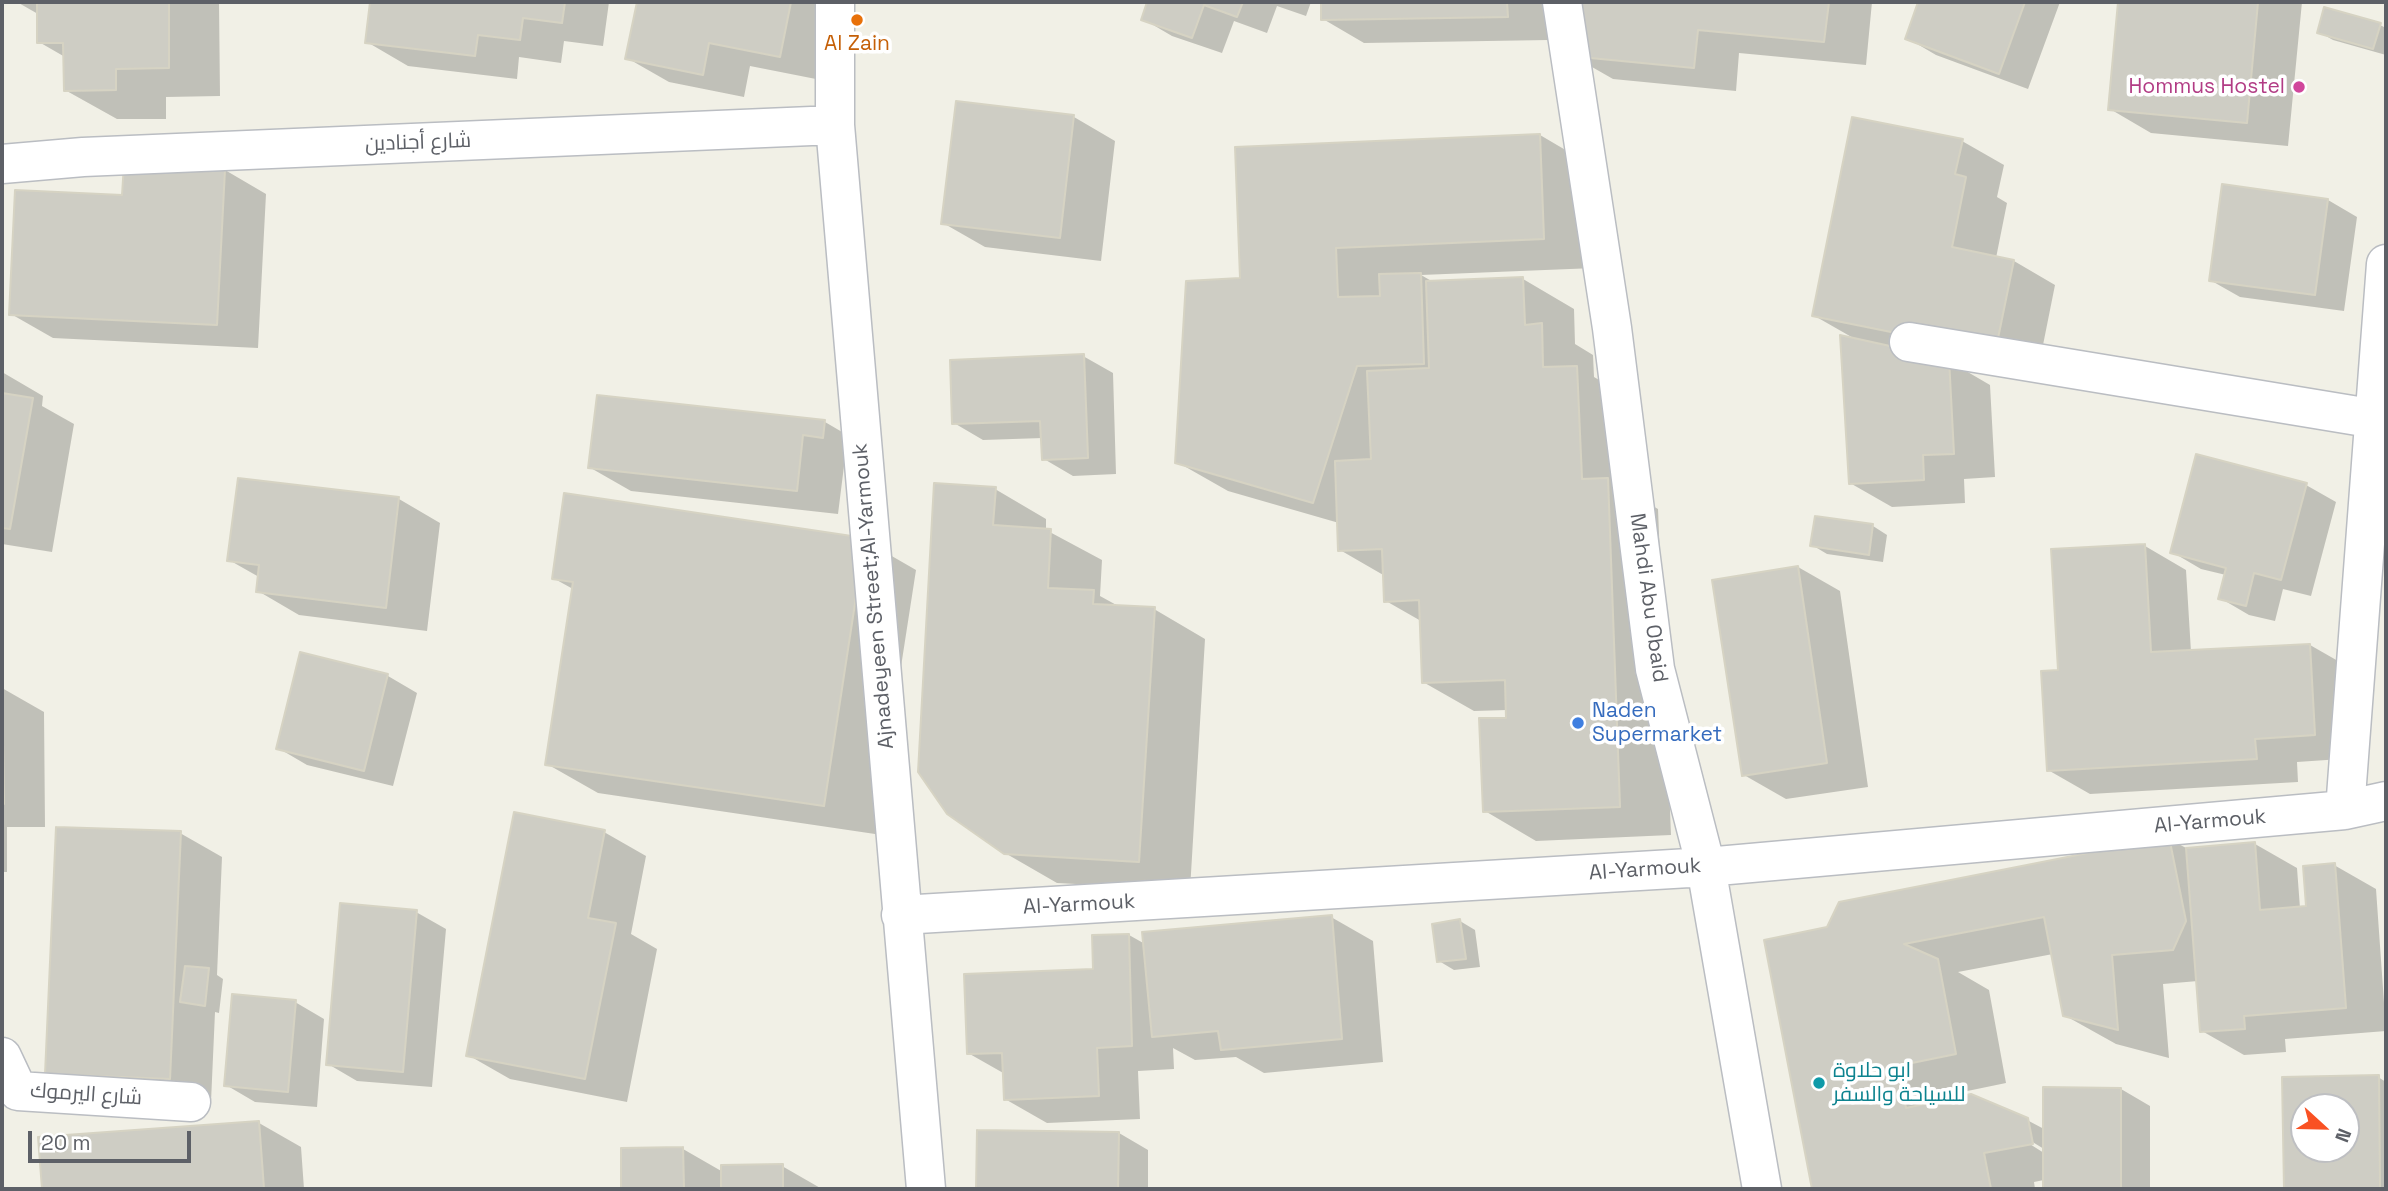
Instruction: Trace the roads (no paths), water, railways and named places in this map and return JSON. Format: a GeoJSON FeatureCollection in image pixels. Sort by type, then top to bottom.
{"type":"FeatureCollection","features":[{"type":"Feature","properties":{"kind":"street","name":"Ajnadeyeen Street;Al-Yarmouk"},"geometry":{"type":"LineString","coordinates":[[835,2],[835,125],[926,1189]]}},
{"type":"Feature","properties":{"kind":"street","name":"Mahdi Abu Obaid"},"geometry":{"type":"LineString","coordinates":[[1562,2],[1612,328],[1655,669],[1706,867],[1762,1189]]}},
{"type":"Feature","properties":{"kind":"street","name":"شارع أجنادين"},"geometry":{"type":"LineString","coordinates":[[2,164],[97,156],[835,125]]}},
{"type":"Feature","properties":{"kind":"street"},"geometry":{"type":"LineString","coordinates":[[2345,810],[2386,264]]}},
{"type":"Feature","properties":{"kind":"street"},"geometry":{"type":"LineString","coordinates":[[1909,342],[2376,419]]}},
{"type":"Feature","properties":{"kind":"street","name":"Al-Yarmouk"},"geometry":{"type":"LineString","coordinates":[[901,915],[1706,867],[2345,810],[2386,801]]}},
{"type":"Feature","properties":{"kind":"street","name":"شارع اليرموك"},"geometry":{"type":"LineString","coordinates":[[2,1057],[18,1091],[191,1102]]}},
{"type":"Feature","properties":{"kind":"place","name":"Al Zain"},"geometry":{"type":"Point","coordinates":[857,20]}},
{"type":"Feature","properties":{"kind":"place","name":"Hommus Hostel"},"geometry":{"type":"Point","coordinates":[2299,87]}},
{"type":"Feature","properties":{"kind":"place","name":"Naden Supermarket"},"geometry":{"type":"Point","coordinates":[1578,723]}},
{"type":"Feature","properties":{"kind":"place","name":"ابو حلاوة للسياحة والسفر"},"geometry":{"type":"Point","coordinates":[1819,1083]}}]}
